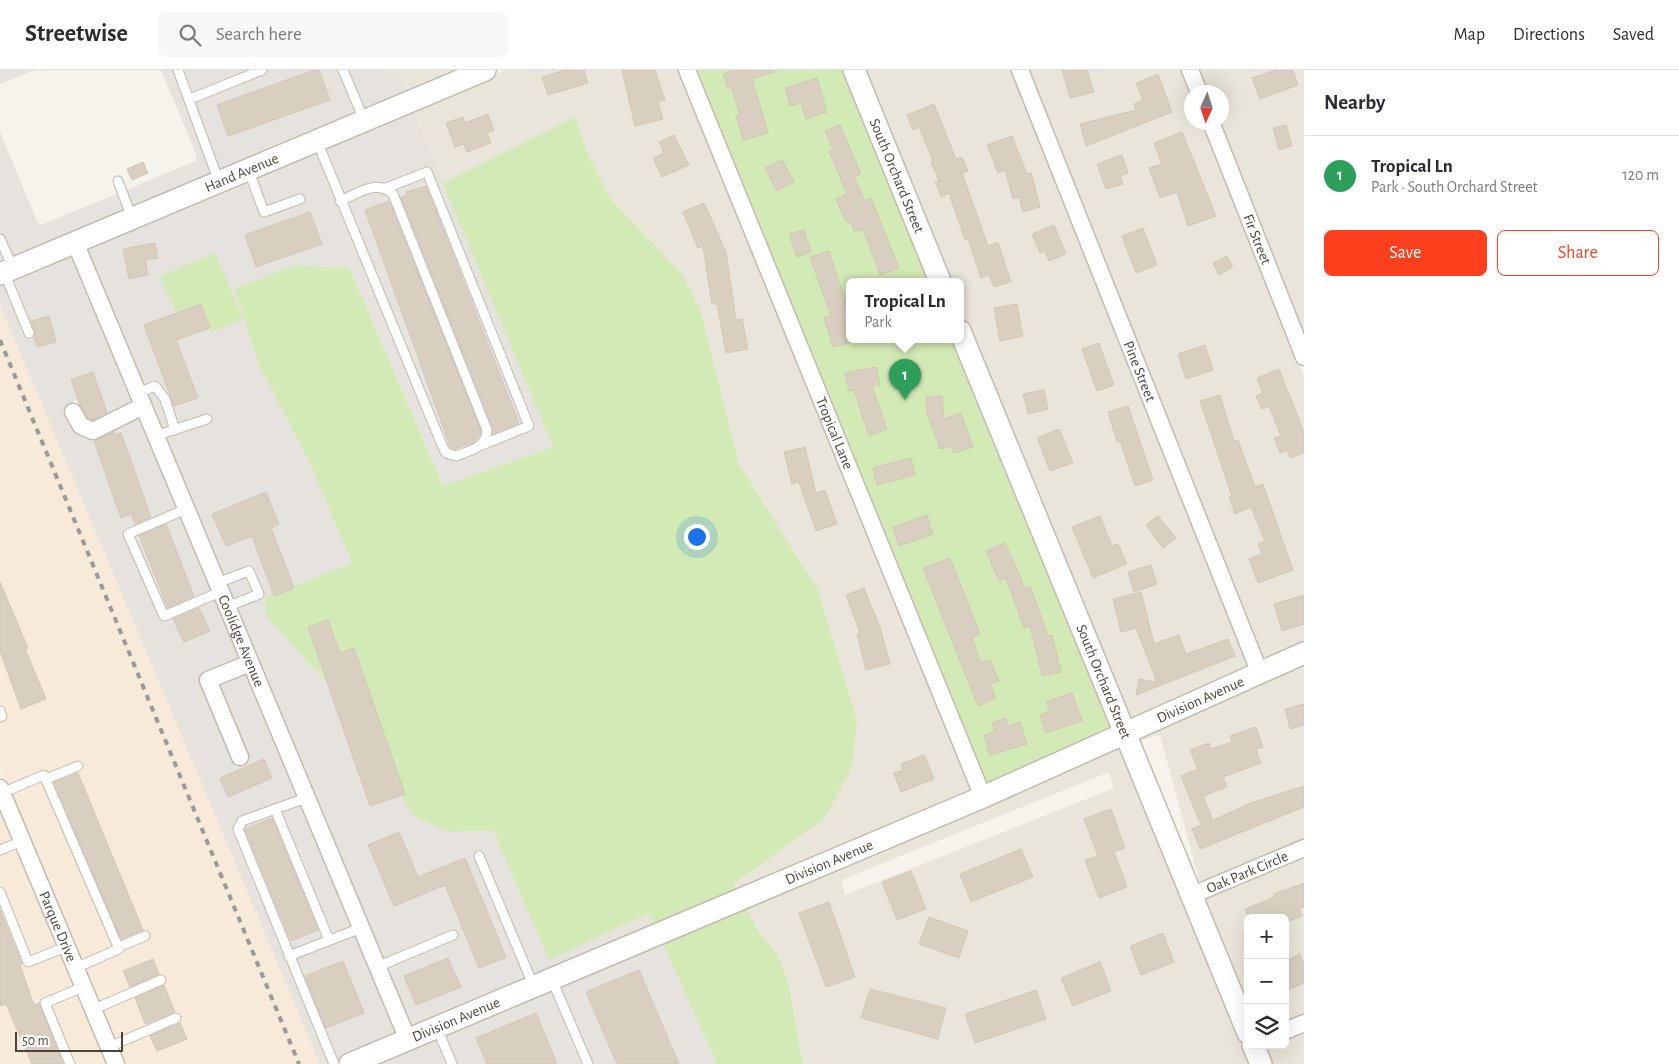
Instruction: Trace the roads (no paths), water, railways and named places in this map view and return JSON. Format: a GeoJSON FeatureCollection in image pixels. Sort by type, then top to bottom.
{"type":"FeatureCollection","features":[{"type":"Feature","properties":{"kind":"street","name":"Hand Avenue"},"geometry":{"type":"LineString","coordinates":[[6,271],[484,70]]}},
{"type":"Feature","properties":{"kind":"street","name":"Tropical Lane"},"geometry":{"type":"LineString","coordinates":[[687,70],[983,797]]}},
{"type":"Feature","properties":{"kind":"street","name":"South Orchard Street"},"geometry":{"type":"LineString","coordinates":[[854,70],[939,278]]}},
{"type":"Feature","properties":{"kind":"street","name":"Pine Street"},"geometry":{"type":"LineString","coordinates":[[1020,70],[1260,671]]}},
{"type":"Feature","properties":{"kind":"street"},"geometry":{"type":"LineString","coordinates":[[1190,70],[1196,85]]}},
{"type":"Feature","properties":{"kind":"street","name":"Fir Street"},"geometry":{"type":"LineString","coordinates":[[1214,130],[1304,357]]}},
{"type":"Feature","properties":{"kind":"street","name":"Coolidge Avenue"},"geometry":{"type":"LineString","coordinates":[[74,242],[408,1040]]}},
{"type":"Feature","properties":{"kind":"street","name":"South Orchard Street"},"geometry":{"type":"LineString","coordinates":[[964,341],[1190,896],[1244,1024]]}},
{"type":"Feature","properties":{"kind":"street"},"geometry":{"type":"LineString","coordinates":[[73,412],[81,426],[93,431],[140,400]]}},
{"type":"Feature","properties":{"kind":"street","name":"Division Avenue"},"geometry":{"type":"LineString","coordinates":[[350,1064],[983,797],[1260,671],[1304,653]]}},
{"type":"Feature","properties":{"kind":"street"},"geometry":{"type":"LineString","coordinates":[[240,757],[208,680],[250,663]]}},
{"type":"Feature","properties":{"kind":"street","name":"Parque Drive"},"geometry":{"type":"LineString","coordinates":[[1,790],[116,1064]]}},
{"type":"Feature","properties":{"kind":"street","name":"Oak Park Circle"},"geometry":{"type":"LineString","coordinates":[[1190,896],[1304,848]]}},
{"type":"Feature","properties":{"kind":"street"},"geometry":{"type":"LineString","coordinates":[[1289,1029],[1304,1023]]}},
{"type":"Feature","properties":{"kind":"street"},"geometry":{"type":"LineString","coordinates":[[1255,1049],[1261,1064]]}},
{"type":"Feature","properties":{"kind":"lane"},"geometry":{"type":"LineString","coordinates":[[178,70],[219,182]]}},
{"type":"Feature","properties":{"kind":"lane"},"geometry":{"type":"LineString","coordinates":[[190,99],[262,70]]}},
{"type":"Feature","properties":{"kind":"lane"},"geometry":{"type":"LineString","coordinates":[[343,70],[364,120]]}},
{"type":"Feature","properties":{"kind":"lane"},"geometry":{"type":"LineString","coordinates":[[316,140],[446,453],[456,456],[529,426],[427,172],[386,188]]}},
{"type":"Feature","properties":{"kind":"lane"},"geometry":{"type":"LineString","coordinates":[[248,169],[264,212],[300,199]]}},
{"type":"Feature","properties":{"kind":"lane"},"geometry":{"type":"LineString","coordinates":[[118,181],[132,218]]}},
{"type":"Feature","properties":{"kind":"lane"},"geometry":{"type":"LineString","coordinates":[[340,200],[378,186],[386,188],[393,194],[487,430],[487,439],[482,445]]}},
{"type":"Feature","properties":{"kind":"lane"},"geometry":{"type":"LineString","coordinates":[[0,239],[6,271],[29,333]]}},
{"type":"Feature","properties":{"kind":"lane"},"geometry":{"type":"LineString","coordinates":[[140,400],[155,386],[165,399],[175,430]]}},
{"type":"Feature","properties":{"kind":"lane"},"geometry":{"type":"LineString","coordinates":[[156,436],[207,419]]}},
{"type":"Feature","properties":{"kind":"lane"},"geometry":{"type":"LineString","coordinates":[[186,509],[128,534],[164,616],[249,571],[259,594],[227,607]]}},
{"type":"Feature","properties":{"kind":"lane"},"geometry":{"type":"LineString","coordinates":[[0,711],[2,716],[0,717]]}},
{"type":"Feature","properties":{"kind":"lane"},"geometry":{"type":"LineString","coordinates":[[46,779],[78,766]]}},
{"type":"Feature","properties":{"kind":"lane"},"geometry":{"type":"LineString","coordinates":[[1,790],[44,775],[118,947]]}},
{"type":"Feature","properties":{"kind":"lane"},"geometry":{"type":"LineString","coordinates":[[306,798],[242,821],[238,829],[334,1064]]}},
{"type":"Feature","properties":{"kind":"lane"},"geometry":{"type":"LineString","coordinates":[[275,809],[328,940]]}},
{"type":"Feature","properties":{"kind":"lane"},"geometry":{"type":"LineString","coordinates":[[0,850],[22,841]]}},
{"type":"Feature","properties":{"kind":"lane"},"geometry":{"type":"LineString","coordinates":[[479,856],[543,983],[588,1064]]}},
{"type":"Feature","properties":{"kind":"lane"},"geometry":{"type":"LineString","coordinates":[[0,892],[28,962],[66,947]]}},
{"type":"Feature","properties":{"kind":"lane"},"geometry":{"type":"LineString","coordinates":[[289,956],[361,928]]}},
{"type":"Feature","properties":{"kind":"lane"},"geometry":{"type":"LineString","coordinates":[[377,967],[453,935]]}},
{"type":"Feature","properties":{"kind":"lane"},"geometry":{"type":"LineString","coordinates":[[75,968],[145,936]]}},
{"type":"Feature","properties":{"kind":"lane"},"geometry":{"type":"LineString","coordinates":[[92,1010],[161,980]]}},
{"type":"Feature","properties":{"kind":"lane"},"geometry":{"type":"LineString","coordinates":[[70,1064],[45,1003],[83,988]]}},
{"type":"Feature","properties":{"kind":"lane"},"geometry":{"type":"LineString","coordinates":[[108,1047],[176,1018]]}},
{"type":"Feature","properties":{"kind":"lane"},"geometry":{"type":"LineString","coordinates":[[437,1028],[452,1064]]}},
{"type":"Feature","properties":{"kind":"railway"},"geometry":{"type":"LineString","coordinates":[[0,340],[299,1064]]}},
{"type":"Feature","properties":{"kind":"place","name":"Tropical Ln"},"geometry":{"type":"Point","coordinates":[905,400]}}]}
